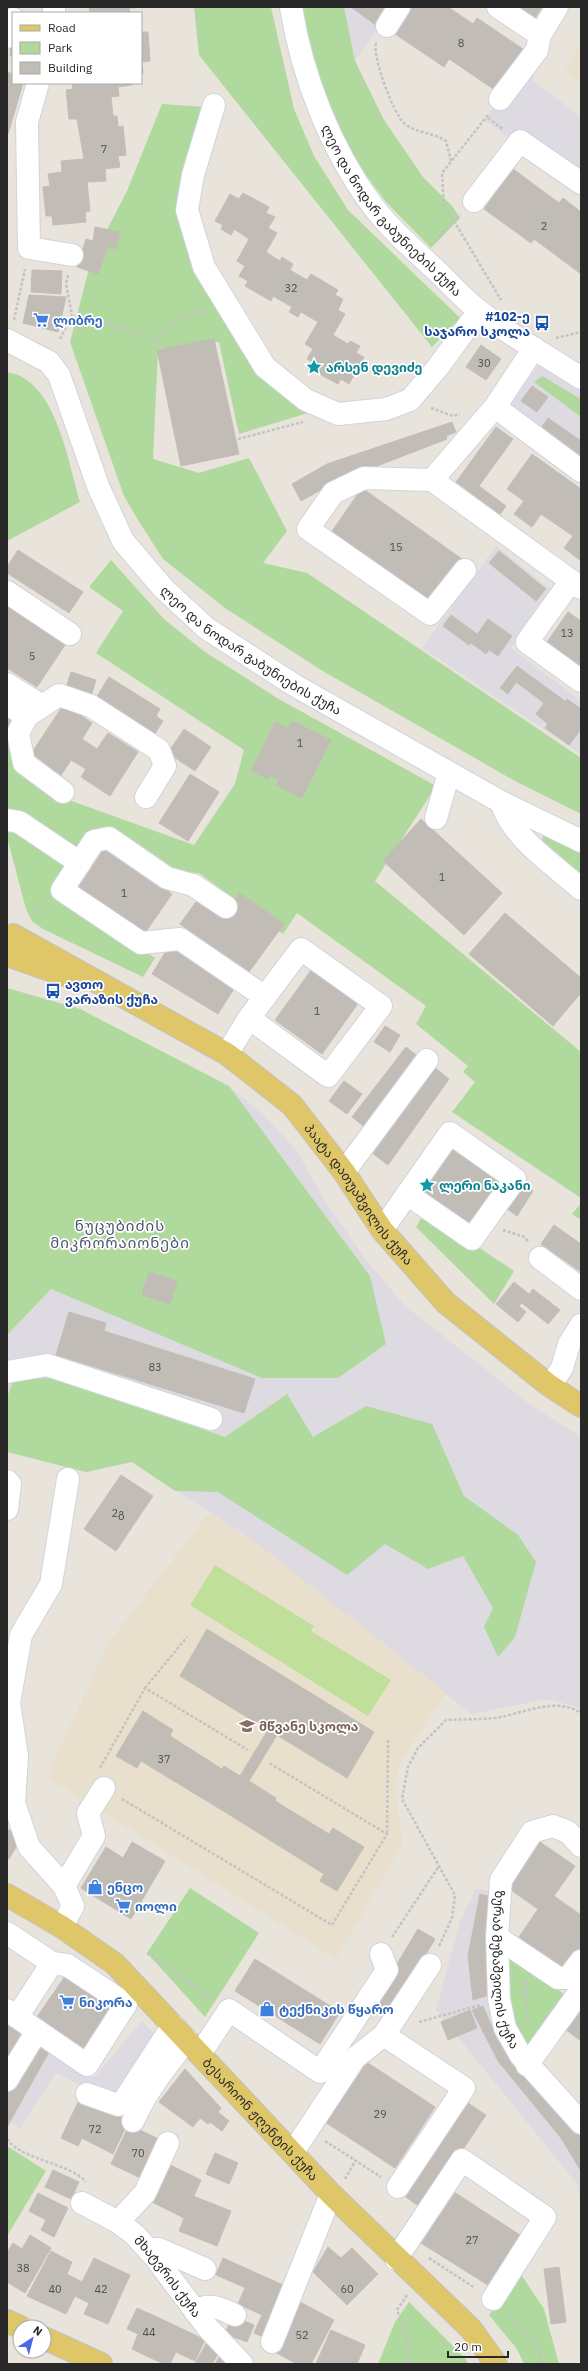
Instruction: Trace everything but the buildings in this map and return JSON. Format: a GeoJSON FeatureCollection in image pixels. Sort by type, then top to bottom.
{"type":"FeatureCollection","features":[{"type":"Feature","properties":{"kind":"main road","name":"პაატა დათუაშვილის ქუჩა"},"geometry":{"type":"LineString","coordinates":[[8,942],[126,996],[227,1054],[292,1105],[344,1172],[382,1230],[446,1303],[550,1386],[581,1406]]}},
{"type":"Feature","properties":{"kind":"main road","name":"ბესარიონ ჟღენტის ქუჩა"},"geometry":{"type":"LineString","coordinates":[[8,1896],[62,1927],[116,1964],[331,2194],[396,2259],[471,2329],[496,2364]]}},
{"type":"Feature","properties":{"kind":"main road"},"geometry":{"type":"LineString","coordinates":[[52,2342],[101,2364]]}},
{"type":"Feature","properties":{"kind":"street","name":"ლეო და ნოდარ გაბუნიების ქუჩა"},"geometry":{"type":"LineString","coordinates":[[291,7],[295,31],[313,91],[344,161],[372,205],[418,253],[479,311],[581,378]]}},
{"type":"Feature","properties":{"kind":"street"},"geometry":{"type":"LineString","coordinates":[[387,26],[400,7]]}},
{"type":"Feature","properties":{"kind":"street"},"geometry":{"type":"LineString","coordinates":[[498,7],[540,35]]}},
{"type":"Feature","properties":{"kind":"street"},"geometry":{"type":"LineString","coordinates":[[500,99],[537,50],[540,35],[557,7]]}},
{"type":"Feature","properties":{"kind":"street"},"geometry":{"type":"LineString","coordinates":[[7,37],[12,22]]}},
{"type":"Feature","properties":{"kind":"street"},"geometry":{"type":"LineString","coordinates":[[38,84],[27,122],[29,248],[72,255]]}},
{"type":"Feature","properties":{"kind":"street"},"geometry":{"type":"LineString","coordinates":[[214,105],[193,175],[188,210],[204,267],[265,367],[306,400],[338,414],[386,409],[410,400],[438,367],[479,311]]}},
{"type":"Feature","properties":{"kind":"street"},"geometry":{"type":"LineString","coordinates":[[474,201],[520,141],[581,184]]}},
{"type":"Feature","properties":{"kind":"street","name":"ლეო და ნოდარ გაბუნიების ქუჩა"},"geometry":{"type":"LineString","coordinates":[[10,332],[34,353],[49,362],[59,375],[98,486],[123,540],[163,588],[206,628],[250,659],[500,802],[581,840]]}},
{"type":"Feature","properties":{"kind":"street"},"geometry":{"type":"LineString","coordinates":[[432,480],[495,407],[534,348]]}},
{"type":"Feature","properties":{"kind":"street"},"geometry":{"type":"LineString","coordinates":[[7,354],[34,353]]}},
{"type":"Feature","properties":{"kind":"street"},"geometry":{"type":"LineString","coordinates":[[495,407],[581,471]]}},
{"type":"Feature","properties":{"kind":"street"},"geometry":{"type":"LineString","coordinates":[[465,570],[430,614],[308,529],[333,493],[364,478],[432,480],[576,585],[527,642],[581,681]]}},
{"type":"Feature","properties":{"kind":"street"},"geometry":{"type":"LineString","coordinates":[[7,592],[70,634]]}},
{"type":"Feature","properties":{"kind":"street"},"geometry":{"type":"LineString","coordinates":[[7,684],[34,711]]}},
{"type":"Feature","properties":{"kind":"street"},"geometry":{"type":"LineString","coordinates":[[64,792],[24,763],[18,733],[34,711],[59,695],[91,706],[159,750],[165,766],[146,797]]}},
{"type":"Feature","properties":{"kind":"street"},"geometry":{"type":"LineString","coordinates":[[7,704],[34,711]]}},
{"type":"Feature","properties":{"kind":"street"},"geometry":{"type":"LineString","coordinates":[[436,818],[449,773]]}},
{"type":"Feature","properties":{"kind":"street"},"geometry":{"type":"LineString","coordinates":[[500,802],[504,812],[517,832],[581,889]]}},
{"type":"Feature","properties":{"kind":"street"},"geometry":{"type":"LineString","coordinates":[[7,820],[18,822],[80,863]]}},
{"type":"Feature","properties":{"kind":"street"},"geometry":{"type":"LineString","coordinates":[[226,907],[192,885],[167,878],[109,838],[94,841],[62,890],[141,943],[180,939],[265,997]]}},
{"type":"Feature","properties":{"kind":"street"},"geometry":{"type":"LineString","coordinates":[[227,1054],[249,1018],[301,949],[381,1006],[328,1076],[249,1018]]}},
{"type":"Feature","properties":{"kind":"street"},"geometry":{"type":"LineString","coordinates":[[344,1172],[427,1060]]}},
{"type":"Feature","properties":{"kind":"street"},"geometry":{"type":"LineString","coordinates":[[382,1230],[450,1133],[515,1179],[472,1239],[408,1194]]}},
{"type":"Feature","properties":{"kind":"street"},"geometry":{"type":"LineString","coordinates":[[540,1258],[581,1289]]}},
{"type":"Feature","properties":{"kind":"street"},"geometry":{"type":"LineString","coordinates":[[550,1386],[575,1347],[581,1325]]}},
{"type":"Feature","properties":{"kind":"street"},"geometry":{"type":"LineString","coordinates":[[7,1372],[47,1365],[211,1420]]}},
{"type":"Feature","properties":{"kind":"street"},"geometry":{"type":"LineString","coordinates":[[62,1927],[73,1906],[64,1886],[29,1847],[14,1803],[17,1756],[8,1705],[21,1635],[51,1584],[68,1479]]}},
{"type":"Feature","properties":{"kind":"street"},"geometry":{"type":"LineString","coordinates":[[7,1481],[10,1484],[7,1509]]}},
{"type":"Feature","properties":{"kind":"street"},"geometry":{"type":"LineString","coordinates":[[64,1886],[94,1836],[88,1812],[104,1788]]}},
{"type":"Feature","properties":{"kind":"street","name":"ზურაბ მუზაშვილის ქუჩა"},"geometry":{"type":"LineString","coordinates":[[581,1846],[568,1832],[553,1826],[532,1832],[501,1880],[497,1938],[499,1999],[505,2028],[527,2065],[566,2103],[581,2123]]}},
{"type":"Feature","properties":{"kind":"street"},"geometry":{"type":"LineString","coordinates":[[7,1933],[52,1963],[66,1965],[126,2004],[87,2065],[12,2013],[52,1963]]}},
{"type":"Feature","properties":{"kind":"street"},"geometry":{"type":"LineString","coordinates":[[497,1938],[558,1978],[568,1978],[581,1961]]}},
{"type":"Feature","properties":{"kind":"street"},"geometry":{"type":"LineString","coordinates":[[87,2094],[118,2105],[123,2102],[187,2040],[229,2010],[320,2072],[387,1970],[381,1954]]}},
{"type":"Feature","properties":{"kind":"street"},"geometry":{"type":"LineString","coordinates":[[292,2152],[355,2058],[387,2037],[430,1965]]}},
{"type":"Feature","properties":{"kind":"street"},"geometry":{"type":"LineString","coordinates":[[527,2065],[581,1990]]}},
{"type":"Feature","properties":{"kind":"street"},"geometry":{"type":"LineString","coordinates":[[7,2080],[37,2031]]}},
{"type":"Feature","properties":{"kind":"street"},"geometry":{"type":"LineString","coordinates":[[387,2037],[464,2088],[398,2187]]}},
{"type":"Feature","properties":{"kind":"street"},"geometry":{"type":"LineString","coordinates":[[133,2120],[141,2102],[159,2075],[187,2040]]}},
{"type":"Feature","properties":{"kind":"street"},"geometry":{"type":"LineString","coordinates":[[118,2222],[144,2193],[168,2143]]}},
{"type":"Feature","properties":{"kind":"street"},"geometry":{"type":"LineString","coordinates":[[396,2259],[462,2160],[546,2217],[494,2299]]}},
{"type":"Feature","properties":{"kind":"street"},"geometry":{"type":"LineString","coordinates":[[272,2342],[331,2194]]}},
{"type":"Feature","properties":{"kind":"street","name":"მხატვრის ქუჩა"},"geometry":{"type":"LineString","coordinates":[[82,2202],[118,2222],[149,2250],[195,2311],[242,2364]]}},
{"type":"Feature","properties":{"kind":"street"},"geometry":{"type":"LineString","coordinates":[[149,2250],[159,2250],[205,2269]]}},
{"type":"Feature","properties":{"kind":"street"},"geometry":{"type":"LineString","coordinates":[[195,2311],[207,2306],[213,2306],[235,2315]]}},
{"type":"Feature","properties":{"kind":"path"},"geometry":{"type":"LineString","coordinates":[[387,26],[375,45],[393,110],[404,124],[438,135],[446,141],[451,161]]}},
{"type":"Feature","properties":{"kind":"path"},"geometry":{"type":"LineString","coordinates":[[434,243],[454,221]]}},
{"type":"Feature","properties":{"kind":"path"},"geometry":{"type":"LineString","coordinates":[[10,332],[29,248]]}},
{"type":"Feature","properties":{"kind":"path"},"geometry":{"type":"LineString","coordinates":[[60,339],[72,315],[66,284],[72,255]]}},
{"type":"Feature","properties":{"kind":"path"},"geometry":{"type":"LineString","coordinates":[[72,315],[106,322],[155,342],[168,324],[227,305]]}},
{"type":"Feature","properties":{"kind":"path"},"geometry":{"type":"LineString","coordinates":[[555,338],[581,332]]}},
{"type":"Feature","properties":{"kind":"path"},"geometry":{"type":"LineString","coordinates":[[238,439],[307,421]]}},
{"type":"Feature","properties":{"kind":"path"},"geometry":{"type":"LineString","coordinates":[[484,1223],[525,1238],[540,1258]]}},
{"type":"Feature","properties":{"kind":"path"},"geometry":{"type":"LineString","coordinates":[[187,1637],[145,1688],[93,1781],[332,1926],[387,1834],[388,1740]]}},
{"type":"Feature","properties":{"kind":"path"},"geometry":{"type":"LineString","coordinates":[[145,1688],[248,1750]]}},
{"type":"Feature","properties":{"kind":"path"},"geometry":{"type":"LineString","coordinates":[[430,1965],[452,1918],[455,1895],[402,1798],[408,1767],[418,1748],[446,1720],[500,1717],[543,1706],[575,1709],[581,1713]]}},
{"type":"Feature","properties":{"kind":"path"},"geometry":{"type":"LineString","coordinates":[[269,1763],[387,1834]]}},
{"type":"Feature","properties":{"kind":"path"},"geometry":{"type":"LineString","coordinates":[[381,1954],[439,1866]]}},
{"type":"Feature","properties":{"kind":"path"},"geometry":{"type":"LineString","coordinates":[[147,1953],[229,2010]]}},
{"type":"Feature","properties":{"kind":"path"},"geometry":{"type":"LineString","coordinates":[[527,2024],[525,1990],[526,1978],[536,1964]]}},
{"type":"Feature","properties":{"kind":"path"},"geometry":{"type":"LineString","coordinates":[[387,2037],[407,2025],[483,2004]]}},
{"type":"Feature","properties":{"kind":"path"},"geometry":{"type":"LineString","coordinates":[[308,2130],[398,2187]]}},
{"type":"Feature","properties":{"kind":"path"},"geometry":{"type":"LineString","coordinates":[[7,2139],[26,2153],[84,2180],[89,2188],[82,2202]]}},
{"type":"Feature","properties":{"kind":"path"},"geometry":{"type":"LineString","coordinates":[[407,2295],[397,2310],[406,2336],[409,2364]]}},
{"type":"Feature","properties":{"kind":"path"},"geometry":{"type":"LineString","coordinates":[[425,2364],[439,2364]]}},
{"type":"Feature","properties":{"kind":"shaded area"},"geometry":{"type":"Polygon","coordinates":[[[344,7],[393,7],[355,61],[344,7]]]}},
{"type":"Feature","properties":{"kind":"shaded area"},"geometry":{"type":"Polygon","coordinates":[[[581,43],[581,82],[565,72],[581,43]]]}},
{"type":"Feature","properties":{"kind":"shaded area"},"geometry":{"type":"Polygon","coordinates":[[[537,50],[533,81],[581,117],[581,189],[484,120],[537,50]]]}},
{"type":"Feature","properties":{"kind":"shaded area"},"geometry":{"type":"Polygon","coordinates":[[[540,363],[581,391],[581,478],[500,419],[540,363]]]}},
{"type":"Feature","properties":{"kind":"shaded area"},"geometry":{"type":"Polygon","coordinates":[[[496,546],[552,590],[511,648],[581,701],[581,754],[422,648],[496,546]]]}},
{"type":"Feature","properties":{"kind":"shaded area"},"geometry":{"type":"Polygon","coordinates":[[[7,992],[175,1059],[229,1086],[265,1116],[296,1150],[329,1207],[366,1260],[404,1305],[531,1405],[581,1437],[581,1708],[548,1699],[471,1714],[254,1541],[132,1462],[86,1472],[7,1452],[7,992]]]}},
{"type":"Feature","properties":{"kind":"shaded area","name":"მწვანე სკოლა"},"geometry":{"type":"Polygon","coordinates":[[[209,1513],[254,1541],[446,1693],[403,1758],[395,1782],[402,1845],[336,1959],[47,1777],[108,1643],[209,1513]]]}},
{"type":"Feature","properties":{"kind":"shaded area"},"geometry":{"type":"Polygon","coordinates":[[[476,1889],[497,1891],[493,1993],[581,2132],[581,2205],[577,2184],[436,2010],[460,1921],[476,1889]]]}},
{"type":"Feature","properties":{"kind":"shaded area"},"geometry":{"type":"Polygon","coordinates":[[[7,2021],[95,2077],[142,2021],[160,2039],[115,2102],[56,2073],[20,2128],[7,2120],[7,2021]]]}},
{"type":"Feature","properties":{"kind":"green space"},"geometry":{"type":"Polygon","coordinates":[[[194,7],[271,7],[294,109],[314,156],[348,210],[460,318],[432,347],[199,55],[194,7]]]}},
{"type":"Feature","properties":{"kind":"green space"},"geometry":{"type":"Polygon","coordinates":[[[300,7],[344,7],[355,61],[384,120],[423,177],[452,206],[460,218],[431,248],[386,202],[356,161],[323,94],[300,7]]]}},
{"type":"Feature","properties":{"kind":"green space"},"geometry":{"type":"Polygon","coordinates":[[[162,104],[206,107],[194,263],[308,413],[239,434],[219,342],[158,349],[153,459],[199,473],[249,458],[287,531],[263,563],[307,573],[581,758],[581,814],[515,781],[321,670],[225,608],[163,559],[138,520],[124,496],[70,342],[91,261],[127,191],[162,104]]]}},
{"type":"Feature","properties":{"kind":"green space"},"geometry":{"type":"Polygon","coordinates":[[[7,372],[24,378],[37,390],[48,406],[65,445],[80,502],[7,541],[7,372]]]}},
{"type":"Feature","properties":{"kind":"green space"},"geometry":{"type":"Polygon","coordinates":[[[542,376],[581,399],[581,417],[534,382],[542,376]]]}},
{"type":"Feature","properties":{"kind":"green space"},"geometry":{"type":"Polygon","coordinates":[[[111,560],[164,619],[205,652],[277,698],[436,786],[375,881],[581,1052],[581,1198],[452,1112],[475,1082],[463,1072],[468,1066],[416,1024],[426,1006],[297,913],[283,934],[199,873],[170,872],[110,830],[55,891],[155,958],[143,977],[43,929],[32,921],[26,909],[7,837],[7,709],[12,711],[18,765],[66,799],[194,845],[235,784],[244,750],[96,653],[123,611],[89,587],[111,560]]]}},
{"type":"Feature","properties":{"kind":"green space"},"geometry":{"type":"Polygon","coordinates":[[[544,832],[581,851],[581,874],[542,840],[544,832]]]}},
{"type":"Feature","properties":{"kind":"green space"},"geometry":{"type":"Polygon","coordinates":[[[7,988],[80,1009],[229,1086],[370,1276],[386,1344],[338,1378],[262,1378],[51,1289],[7,1335],[7,988]]]}},
{"type":"Feature","properties":{"kind":"green space"},"geometry":{"type":"Polygon","coordinates":[[[581,1203],[581,1220],[572,1214],[581,1203]]]}},
{"type":"Feature","properties":{"kind":"green space"},"geometry":{"type":"Polygon","coordinates":[[[425,1212],[514,1271],[494,1304],[416,1227],[425,1212]]]}},
{"type":"Feature","properties":{"kind":"green space"},"geometry":{"type":"Polygon","coordinates":[[[52,1378],[225,1437],[287,1394],[313,1437],[366,1406],[432,1424],[464,1496],[518,1535],[536,1562],[515,1637],[498,1657],[484,1627],[493,1608],[463,1556],[428,1569],[385,1544],[347,1575],[218,1492],[175,1491],[132,1462],[86,1472],[7,1452],[7,1397],[14,1380],[52,1378]]]}},
{"type":"Feature","properties":{"kind":"green space"},"geometry":{"type":"Polygon","coordinates":[[[215,1565],[314,1626],[311,1631],[391,1680],[368,1716],[190,1605],[215,1565]]]}},
{"type":"Feature","properties":{"kind":"green space"},"geometry":{"type":"Polygon","coordinates":[[[190,1888],[259,1933],[205,2017],[147,1953],[190,1888]]]}},
{"type":"Feature","properties":{"kind":"green space"},"geometry":{"type":"Polygon","coordinates":[[[503,1953],[570,1998],[530,2055],[518,2031],[514,2019],[503,1953]]]}},
{"type":"Feature","properties":{"kind":"green space"},"geometry":{"type":"Polygon","coordinates":[[[7,2146],[46,2171],[7,2236],[7,2146]]]}},
{"type":"Feature","properties":{"kind":"green space"},"geometry":{"type":"Polygon","coordinates":[[[520,2273],[544,2309],[559,2364],[524,2364],[517,2349],[489,2315],[520,2273]]]}},
{"type":"Feature","properties":{"kind":"green space"},"geometry":{"type":"Polygon","coordinates":[[[409,2302],[465,2358],[468,2364],[378,2364],[395,2322],[409,2302]]]}},
{"type":"Feature","properties":{"kind":"place","name":"ლიბრე"},"geometry":{"type":"Point","coordinates":[41,320]}},
{"type":"Feature","properties":{"kind":"place","name":"#102-ე საჯარო სკოლა"},"geometry":{"type":"Point","coordinates":[542,323]}},
{"type":"Feature","properties":{"kind":"place","name":"არსენ დევიძე"},"geometry":{"type":"Point","coordinates":[314,367]}},
{"type":"Feature","properties":{"kind":"place","name":"ავთო ვარაზის ქუჩა"},"geometry":{"type":"Point","coordinates":[53,991]}},
{"type":"Feature","properties":{"kind":"place","name":"ლერი ნაკანი"},"geometry":{"type":"Point","coordinates":[427,1185]}},
{"type":"Feature","properties":{"kind":"place","name":"მწვანე სკოლა"},"geometry":{"type":"Point","coordinates":[247,1726]}},
{"type":"Feature","properties":{"kind":"place","name":"ენცო"},"geometry":{"type":"Point","coordinates":[95,1887]}},
{"type":"Feature","properties":{"kind":"place","name":"იოლი"},"geometry":{"type":"Point","coordinates":[123,1906]}},
{"type":"Feature","properties":{"kind":"place","name":"ნიკორა"},"geometry":{"type":"Point","coordinates":[67,2002]}},
{"type":"Feature","properties":{"kind":"place","name":"ტექნიკის წყარო"},"geometry":{"type":"Point","coordinates":[267,2009]}},
{"type":"Feature","properties":{"kind":"district","name":"ნუცუბიძის მიკრორაიონები"},"geometry":{"type":"Point","coordinates":[120,1234]}}]}
